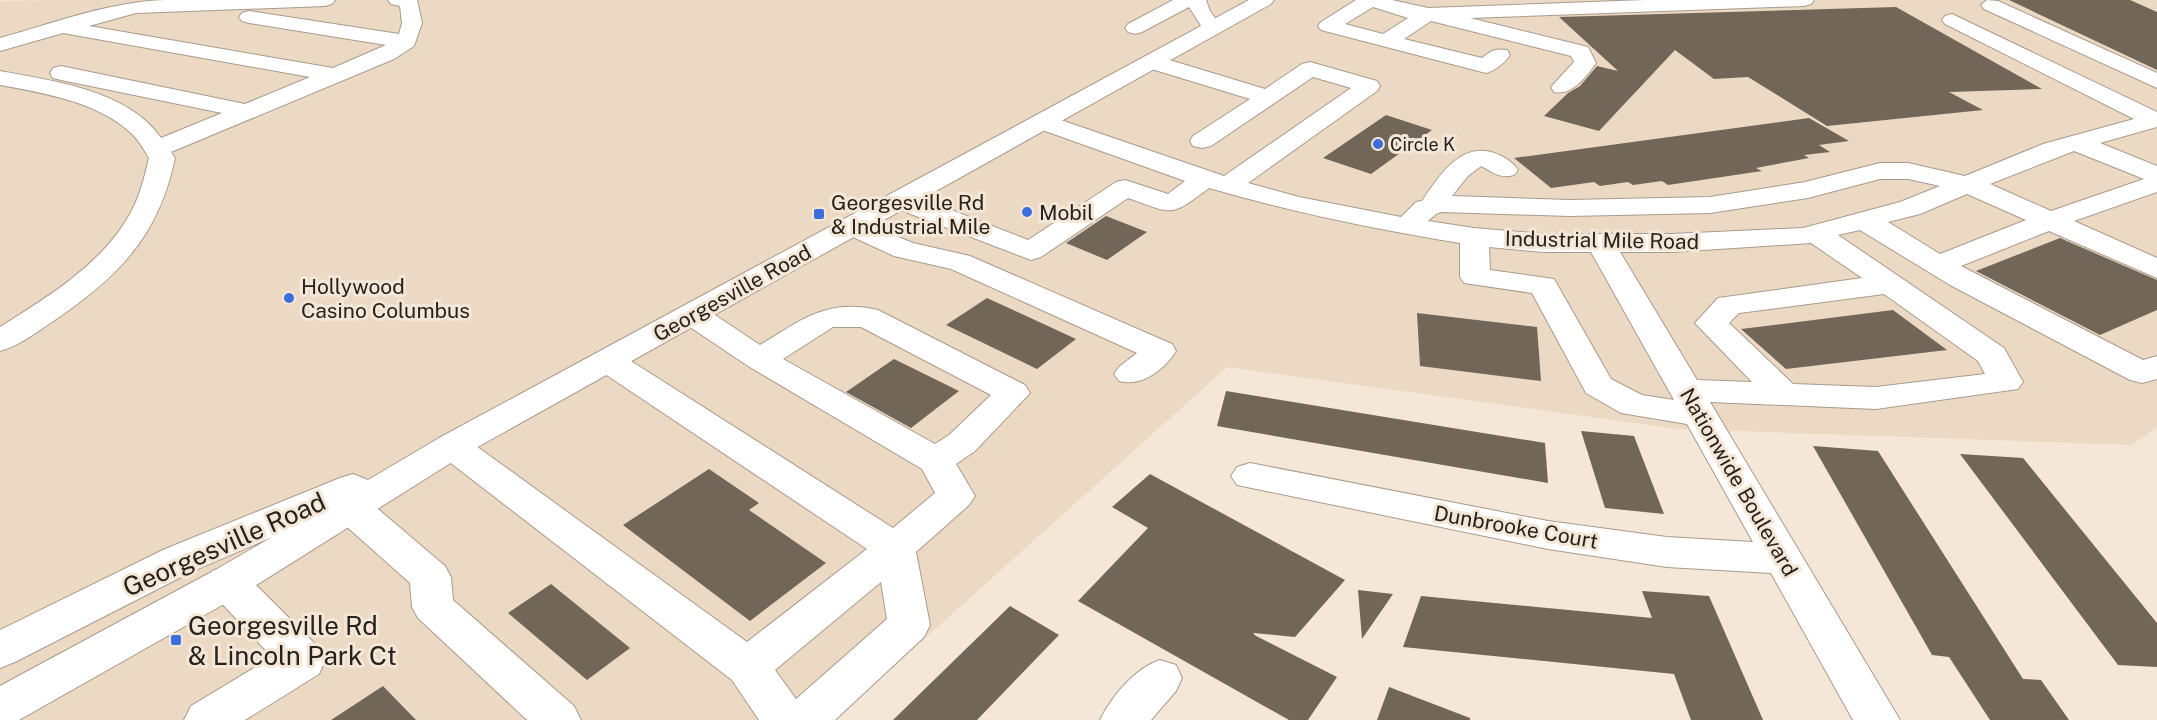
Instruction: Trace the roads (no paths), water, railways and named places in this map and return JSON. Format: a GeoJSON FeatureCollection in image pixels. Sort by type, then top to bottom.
{"type":"FeatureCollection","features":[{"type":"Feature","properties":{"kind":"street"},"geometry":{"type":"LineString","coordinates":[[0,45],[136,7],[325,0]]}},
{"type":"Feature","properties":{"kind":"street"},"geometry":{"type":"LineString","coordinates":[[156,149],[386,54],[407,42],[412,22],[409,2],[398,0]]}},
{"type":"Feature","properties":{"kind":"street"},"geometry":{"type":"LineString","coordinates":[[1135,28],[1185,1],[1209,0]]}},
{"type":"Feature","properties":{"kind":"street","name":"Georgesville Road"},"geometry":{"type":"LineString","coordinates":[[0,708],[227,582],[452,446],[1264,0]]}},
{"type":"Feature","properties":{"kind":"street"},"geometry":{"type":"LineString","coordinates":[[1508,47],[1486,66],[1328,26],[1371,0],[1410,12],[1424,13],[1804,0]]}},
{"type":"Feature","properties":{"kind":"street"},"geometry":{"type":"LineString","coordinates":[[1185,1],[1212,28]]}},
{"type":"Feature","properties":{"kind":"street"},"geometry":{"type":"LineString","coordinates":[[1391,1],[1418,8],[1424,13],[1508,47],[1580,52],[1585,63],[1562,87]]}},
{"type":"Feature","properties":{"kind":"street"},"geometry":{"type":"LineString","coordinates":[[178,5],[407,42]]}},
{"type":"Feature","properties":{"kind":"street"},"geometry":{"type":"LineString","coordinates":[[1991,5],[2157,81]]}},
{"type":"Feature","properties":{"kind":"street"},"geometry":{"type":"LineString","coordinates":[[1386,41],[1424,13]]}},
{"type":"Feature","properties":{"kind":"street"},"geometry":{"type":"LineString","coordinates":[[1952,20],[2156,120]]}},
{"type":"Feature","properties":{"kind":"street"},"geometry":{"type":"LineString","coordinates":[[62,27],[334,75]]}},
{"type":"Feature","properties":{"kind":"street"},"geometry":{"type":"LineString","coordinates":[[0,62],[248,111]]}},
{"type":"Feature","properties":{"kind":"street"},"geometry":{"type":"LineString","coordinates":[[1153,62],[1269,97]]}},
{"type":"Feature","properties":{"kind":"street"},"geometry":{"type":"LineString","coordinates":[[900,200],[1030,251],[1125,189],[1171,204],[1261,162],[1369,86],[1311,69],[1202,141],[1261,162]]}},
{"type":"Feature","properties":{"kind":"street"},"geometry":{"type":"LineString","coordinates":[[0,78],[92,101],[128,118],[141,128],[162,158],[159,184],[131,238],[98,274],[48,311],[0,340]]}},
{"type":"Feature","properties":{"kind":"street","name":"Industrial Mile Road"},"geometry":{"type":"LineString","coordinates":[[1043,122],[1216,183],[1294,204],[1474,237],[1543,243],[1601,244],[1803,236],[1910,208],[2074,142],[2156,120]]}},
{"type":"Feature","properties":{"kind":"street"},"geometry":{"type":"LineString","coordinates":[[2107,133],[2157,152]]}},
{"type":"Feature","properties":{"kind":"street"},"geometry":{"type":"LineString","coordinates":[[2074,142],[2157,175]]}},
{"type":"Feature","properties":{"kind":"street"},"geometry":{"type":"LineString","coordinates":[[1432,206],[1449,180],[1471,160],[1480,158],[1488,159],[1510,174],[1536,207]]}},
{"type":"Feature","properties":{"kind":"street"},"geometry":{"type":"LineString","coordinates":[[1407,226],[1426,208],[1432,206],[1460,203],[1536,207],[1646,208],[1710,205],[1808,190],[1880,171],[1908,171],[1967,184],[2157,269]]}},
{"type":"Feature","properties":{"kind":"street"},"geometry":{"type":"LineString","coordinates":[[1938,265],[2049,221],[2157,183]]}},
{"type":"Feature","properties":{"kind":"street"},"geometry":{"type":"LineString","coordinates":[[1864,220],[1938,265],[2142,373],[2157,366]]}},
{"type":"Feature","properties":{"kind":"street"},"geometry":{"type":"LineString","coordinates":[[852,226],[904,250],[960,262],[1160,351],[1131,374]]}},
{"type":"Feature","properties":{"kind":"street"},"geometry":{"type":"LineString","coordinates":[[1474,237],[1474,277],[1543,285],[1598,386],[1633,405],[1656,410],[1693,402],[1784,394],[1876,398],[2006,382],[1992,356],[1816,232]]}},
{"type":"Feature","properties":{"kind":"street","name":"Nationwide Boulevard"},"geometry":{"type":"LineString","coordinates":[[1601,244],[1877,720]]}},
{"type":"Feature","properties":{"kind":"street"},"geometry":{"type":"LineString","coordinates":[[1784,394],[1711,323],[1729,305],[1889,284]]}},
{"type":"Feature","properties":{"kind":"street"},"geometry":{"type":"LineString","coordinates":[[692,314],[760,359],[936,461],[956,496],[748,667]]}},
{"type":"Feature","properties":{"kind":"street"},"geometry":{"type":"LineString","coordinates":[[760,359],[826,318],[867,317],[1013,393],[962,443],[936,461]]}},
{"type":"Feature","properties":{"kind":"street"},"geometry":{"type":"LineString","coordinates":[[608,361],[895,548],[909,625],[804,720]]}},
{"type":"Feature","properties":{"kind":"street"},"geometry":{"type":"LineString","coordinates":[[452,446],[748,667],[785,720]]}},
{"type":"Feature","properties":{"kind":"street","name":"Georgesville Road"},"geometry":{"type":"LineString","coordinates":[[0,650],[179,560],[452,446]]}},
{"type":"Feature","properties":{"kind":"street","name":"Dunbrooke Court"},"geometry":{"type":"LineString","coordinates":[[1251,476],[1548,535],[1667,552],[1783,559]]}},
{"type":"Feature","properties":{"kind":"street"},"geometry":{"type":"LineString","coordinates":[[351,508],[430,577],[433,607],[558,720]]}},
{"type":"Feature","properties":{"kind":"street"},"geometry":{"type":"LineString","coordinates":[[207,720],[303,661],[227,582]]}},
{"type":"Feature","properties":{"kind":"street"},"geometry":{"type":"LineString","coordinates":[[1123,720],[1160,678]]}},
{"type":"Feature","properties":{"kind":"place","name":"Circle K"},"geometry":{"type":"Point","coordinates":[1378,144]}},
{"type":"Feature","properties":{"kind":"place","name":"Mobil"},"geometry":{"type":"Point","coordinates":[1027,212]}},
{"type":"Feature","properties":{"kind":"place","name":"Georgesville Rd & Industrial Mile"},"geometry":{"type":"Point","coordinates":[819,214]}},
{"type":"Feature","properties":{"kind":"place","name":"Hollywood Casino Columbus"},"geometry":{"type":"Point","coordinates":[289,298]}},
{"type":"Feature","properties":{"kind":"place","name":"Georgesville Rd & Lincoln Park Ct"},"geometry":{"type":"Point","coordinates":[176,640]}}]}
